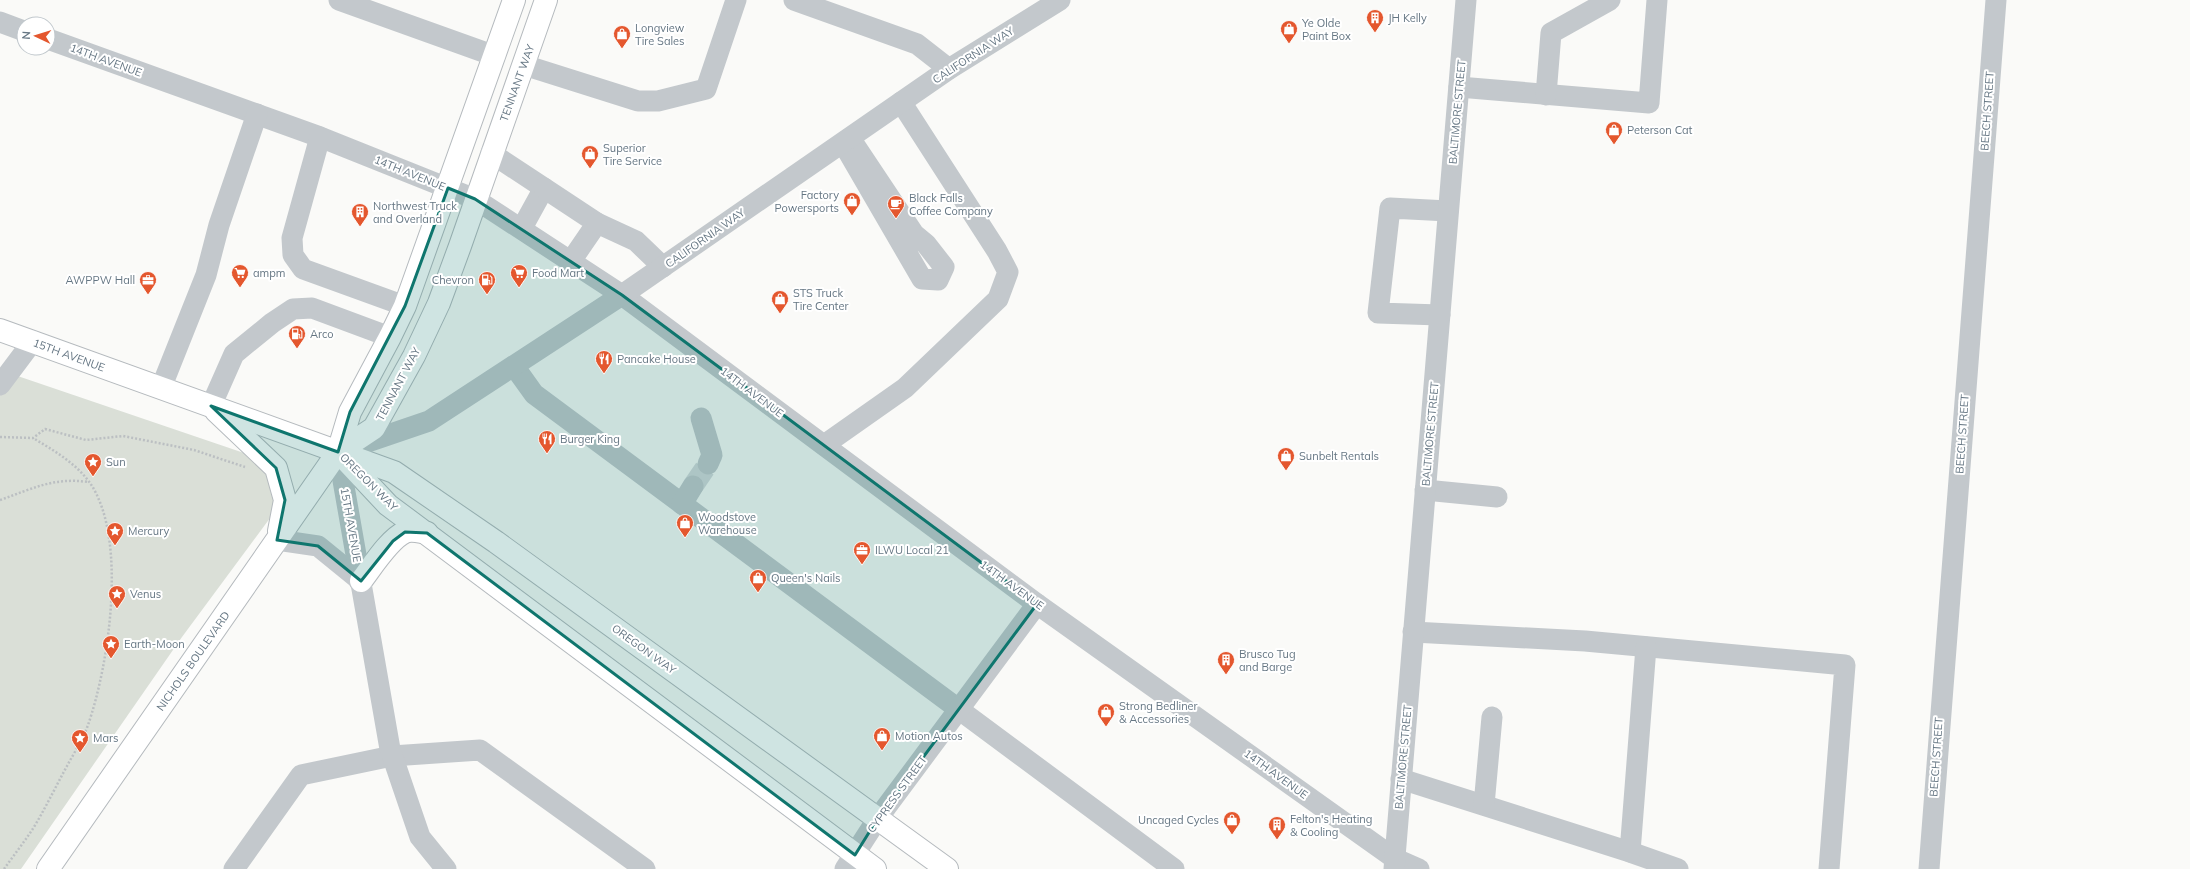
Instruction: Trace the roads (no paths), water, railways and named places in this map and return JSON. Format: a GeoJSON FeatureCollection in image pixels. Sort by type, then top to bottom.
{"type":"FeatureCollection","features":[{"type":"Feature","properties":{"kind":"main road"},"geometry":{"type":"LineString","coordinates":[[338,452],[350,412],[390,338],[405,306],[514,0]]}},
{"type":"Feature","properties":{"kind":"main road","name":"TENNANT WAY"},"geometry":{"type":"LineString","coordinates":[[338,452],[374,428],[414,356],[439,303],[546,0]]}},
{"type":"Feature","properties":{"kind":"main road","name":"15TH AVENUE"},"geometry":{"type":"LineString","coordinates":[[0,330],[338,452]]}},
{"type":"Feature","properties":{"kind":"main road"},"geometry":{"type":"LineString","coordinates":[[211,406],[276,468],[285,500],[284,514],[276,540]]}},
{"type":"Feature","properties":{"kind":"main road","name":"OREGON WAY"},"geometry":{"type":"LineString","coordinates":[[338,452],[388,505],[427,533],[850,862],[874,869]]}},
{"type":"Feature","properties":{"kind":"main road","name":"OREGON WAY"},"geometry":{"type":"LineString","coordinates":[[338,452],[394,472],[496,542],[947,869]]}},
{"type":"Feature","properties":{"kind":"main road","name":"NICHOLS BOULEVARD"},"geometry":{"type":"LineString","coordinates":[[48,869],[338,452]]}},
{"type":"Feature","properties":{"kind":"main road"},"geometry":{"type":"LineString","coordinates":[[361,581],[393,541],[405,532],[415,531],[427,533]]}},
{"type":"Feature","properties":{"kind":"street"},"geometry":{"type":"LineString","coordinates":[[339,0],[495,56]]}},
{"type":"Feature","properties":{"kind":"street"},"geometry":{"type":"LineString","coordinates":[[524,65],[638,101],[658,102],[706,89],[736,0]]}},
{"type":"Feature","properties":{"kind":"street"},"geometry":{"type":"LineString","coordinates":[[794,0],[917,44],[949,69]]}},
{"type":"Feature","properties":{"kind":"street","name":"CALIFORNIA WAY"},"geometry":{"type":"LineString","coordinates":[[338,452],[429,421],[622,295],[949,69],[1060,0]]}},
{"type":"Feature","properties":{"kind":"street","name":"BALTIMORE STREET"},"geometry":{"type":"LineString","coordinates":[[1394,864],[1466,0]]}},
{"type":"Feature","properties":{"kind":"street"},"geometry":{"type":"LineString","coordinates":[[1546,94],[1551,33],[1610,0]]}},
{"type":"Feature","properties":{"kind":"street"},"geometry":{"type":"LineString","coordinates":[[1459,87],[1649,103],[1657,0]]}},
{"type":"Feature","properties":{"kind":"street","name":"BEECH STREET"},"geometry":{"type":"LineString","coordinates":[[1929,869],[1996,0]]}},
{"type":"Feature","properties":{"kind":"street"},"geometry":{"type":"LineString","coordinates":[[0,22],[16,27]]}},
{"type":"Feature","properties":{"kind":"street","name":"14TH AVENUE"},"geometry":{"type":"LineString","coordinates":[[56,42],[320,137],[475,199],[522,228],[622,295],[1037,604],[1394,864],[1418,869]]}},
{"type":"Feature","properties":{"kind":"street"},"geometry":{"type":"LineString","coordinates":[[824,445],[905,388],[998,299],[1008,272],[998,251],[901,102]]}},
{"type":"Feature","properties":{"kind":"street"},"geometry":{"type":"LineString","coordinates":[[161,388],[206,275],[219,225],[257,114]]}},
{"type":"Feature","properties":{"kind":"street"},"geometry":{"type":"LineString","coordinates":[[320,137],[292,238],[293,255],[303,269],[405,306]]}},
{"type":"Feature","properties":{"kind":"street"},"geometry":{"type":"LineString","coordinates":[[846,140],[914,234],[926,244],[944,267],[938,280],[922,279],[846,140]]}},
{"type":"Feature","properties":{"kind":"street"},"geometry":{"type":"LineString","coordinates":[[491,153],[597,223],[636,241],[662,267]]}},
{"type":"Feature","properties":{"kind":"street"},"geometry":{"type":"LineString","coordinates":[[522,228],[544,188]]}},
{"type":"Feature","properties":{"kind":"street"},"geometry":{"type":"LineString","coordinates":[[1440,315],[1378,312],[1390,208],[1448,211]]}},
{"type":"Feature","properties":{"kind":"street"},"geometry":{"type":"LineString","coordinates":[[571,260],[597,223]]}},
{"type":"Feature","properties":{"kind":"street"},"geometry":{"type":"LineString","coordinates":[[211,406],[234,354],[272,323],[293,309],[312,308],[390,338]]}},
{"type":"Feature","properties":{"kind":"street"},"geometry":{"type":"LineString","coordinates":[[0,385],[33,341]]}},
{"type":"Feature","properties":{"kind":"street"},"geometry":{"type":"LineString","coordinates":[[514,366],[534,394],[1174,869]]}},
{"type":"Feature","properties":{"kind":"street"},"geometry":{"type":"LineString","coordinates":[[701,418],[712,455],[708,464]]}},
{"type":"Feature","properties":{"kind":"street","name":"15TH AVENUE"},"geometry":{"type":"LineString","coordinates":[[338,452],[392,756],[420,837],[446,869]]}},
{"type":"Feature","properties":{"kind":"street"},"geometry":{"type":"LineString","coordinates":[[682,504],[693,486]]}},
{"type":"Feature","properties":{"kind":"street"},"geometry":{"type":"LineString","coordinates":[[1425,490],[1497,497]]}},
{"type":"Feature","properties":{"kind":"street"},"geometry":{"type":"LineString","coordinates":[[276,540],[318,546],[361,581]]}},
{"type":"Feature","properties":{"kind":"street","name":"CYPRESS STREET"},"geometry":{"type":"LineString","coordinates":[[850,862],[878,818],[1037,604]]}},
{"type":"Feature","properties":{"kind":"street"},"geometry":{"type":"LineString","coordinates":[[1413,632],[1646,647],[1845,664],[1829,869]]}},
{"type":"Feature","properties":{"kind":"street"},"geometry":{"type":"LineString","coordinates":[[1630,852],[1646,647]]}},
{"type":"Feature","properties":{"kind":"street"},"geometry":{"type":"LineString","coordinates":[[1484,805],[1492,716]]}},
{"type":"Feature","properties":{"kind":"street"},"geometry":{"type":"LineString","coordinates":[[234,869],[301,774],[392,756],[480,750],[645,869]]}},
{"type":"Feature","properties":{"kind":"street"},"geometry":{"type":"LineString","coordinates":[[1401,779],[1630,852],[1678,869]]}},
{"type":"Feature","properties":{"kind":"tunnel"},"geometry":{"type":"LineString","coordinates":[[693,486],[708,464]]}},
{"type":"Feature","properties":{"kind":"place","name":"JH Kelly"},"geometry":{"type":"Point","coordinates":[1375,33]}},
{"type":"Feature","properties":{"kind":"place","name":"Ye Olde Paint Box"},"geometry":{"type":"Point","coordinates":[1289,44]}},
{"type":"Feature","properties":{"kind":"place","name":"Longview Tire Sales"},"geometry":{"type":"Point","coordinates":[622,49]}},
{"type":"Feature","properties":{"kind":"place","name":"Peterson Cat"},"geometry":{"type":"Point","coordinates":[1614,145]}},
{"type":"Feature","properties":{"kind":"place","name":"Superior Tire Service"},"geometry":{"type":"Point","coordinates":[590,169]}},
{"type":"Feature","properties":{"kind":"place","name":"Factory Powersports"},"geometry":{"type":"Point","coordinates":[852,216]}},
{"type":"Feature","properties":{"kind":"place","name":"Black Falls Coffee Company"},"geometry":{"type":"Point","coordinates":[896,219]}},
{"type":"Feature","properties":{"kind":"place","name":"Northwest Truck and Overland"},"geometry":{"type":"Point","coordinates":[360,227]}},
{"type":"Feature","properties":{"kind":"place","name":"ampm"},"geometry":{"type":"Point","coordinates":[240,288]}},
{"type":"Feature","properties":{"kind":"place","name":"Food Mart"},"geometry":{"type":"Point","coordinates":[519,288]}},
{"type":"Feature","properties":{"kind":"place","name":"AWPPW Hall"},"geometry":{"type":"Point","coordinates":[148,295]}},
{"type":"Feature","properties":{"kind":"place","name":"Chevron"},"geometry":{"type":"Point","coordinates":[487,295]}},
{"type":"Feature","properties":{"kind":"place","name":"STS Truck Tire Center"},"geometry":{"type":"Point","coordinates":[780,314]}},
{"type":"Feature","properties":{"kind":"place","name":"Arco"},"geometry":{"type":"Point","coordinates":[297,349]}},
{"type":"Feature","properties":{"kind":"place","name":"Pancake House"},"geometry":{"type":"Point","coordinates":[604,374]}},
{"type":"Feature","properties":{"kind":"place","name":"Burger King"},"geometry":{"type":"Point","coordinates":[547,454]}},
{"type":"Feature","properties":{"kind":"place","name":"Sunbelt Rentals"},"geometry":{"type":"Point","coordinates":[1286,471]}},
{"type":"Feature","properties":{"kind":"place","name":"Sun"},"geometry":{"type":"Point","coordinates":[93,477]}},
{"type":"Feature","properties":{"kind":"place","name":"Woodstove Warehouse"},"geometry":{"type":"Point","coordinates":[685,538]}},
{"type":"Feature","properties":{"kind":"place","name":"Mercury"},"geometry":{"type":"Point","coordinates":[115,546]}},
{"type":"Feature","properties":{"kind":"place","name":"ILWU Local 21"},"geometry":{"type":"Point","coordinates":[862,565]}},
{"type":"Feature","properties":{"kind":"place","name":"Queen's Nails"},"geometry":{"type":"Point","coordinates":[758,593]}},
{"type":"Feature","properties":{"kind":"place","name":"Venus"},"geometry":{"type":"Point","coordinates":[117,609]}},
{"type":"Feature","properties":{"kind":"place","name":"Earth-Moon"},"geometry":{"type":"Point","coordinates":[111,659]}},
{"type":"Feature","properties":{"kind":"place","name":"Brusco Tug and Barge"},"geometry":{"type":"Point","coordinates":[1226,675]}},
{"type":"Feature","properties":{"kind":"place","name":"Strong Bedliner & Accessories"},"geometry":{"type":"Point","coordinates":[1106,727]}},
{"type":"Feature","properties":{"kind":"place","name":"Motion Autos"},"geometry":{"type":"Point","coordinates":[882,751]}},
{"type":"Feature","properties":{"kind":"place","name":"Mars"},"geometry":{"type":"Point","coordinates":[80,753]}},
{"type":"Feature","properties":{"kind":"place","name":"Uncaged Cycles"},"geometry":{"type":"Point","coordinates":[1232,835]}},
{"type":"Feature","properties":{"kind":"place","name":"Felton's Heating & Cooling"},"geometry":{"type":"Point","coordinates":[1277,840]}}]}
